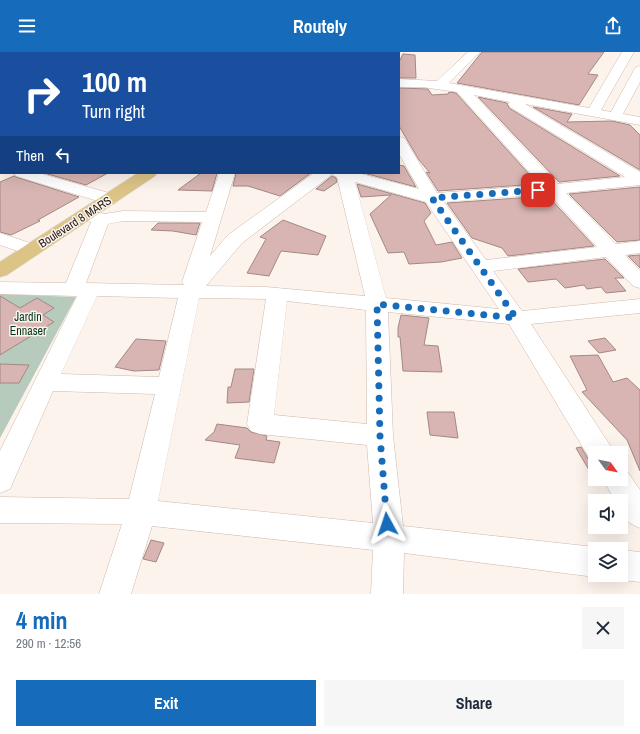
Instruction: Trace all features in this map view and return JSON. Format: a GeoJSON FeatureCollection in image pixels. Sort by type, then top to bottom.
{"type":"FeatureCollection","features":[{"type":"Feature","properties":{"kind":"main road","name":"Boulevard 8 MARS"},"geometry":{"type":"LineString","coordinates":[[0,271],[32,250],[95,216],[110,199],[148,174]]}},
{"type":"Feature","properties":{"kind":"street"},"geometry":{"type":"LineString","coordinates":[[440,85],[474,52]]}},
{"type":"Feature","properties":{"kind":"street"},"geometry":{"type":"LineString","coordinates":[[593,113],[628,52]]}},
{"type":"Feature","properties":{"kind":"street"},"geometry":{"type":"LineString","coordinates":[[615,117],[640,70]]}},
{"type":"Feature","properties":{"kind":"street"},"geometry":{"type":"LineString","coordinates":[[400,83],[440,85],[640,121]]}},
{"type":"Feature","properties":{"kind":"street"},"geometry":{"type":"LineString","coordinates":[[460,89],[640,282]]}},
{"type":"Feature","properties":{"kind":"street"},"geometry":{"type":"LineString","coordinates":[[504,97],[640,179]]}},
{"type":"Feature","properties":{"kind":"street"},"geometry":{"type":"LineString","coordinates":[[400,143],[432,198],[516,318],[597,446]]}},
{"type":"Feature","properties":{"kind":"street"},"geometry":{"type":"LineString","coordinates":[[25,174],[110,199]]}},
{"type":"Feature","properties":{"kind":"street"},"geometry":{"type":"LineString","coordinates":[[115,594],[141,512],[190,291],[227,174]]}},
{"type":"Feature","properties":{"kind":"street"},"geometry":{"type":"LineString","coordinates":[[190,291],[235,239],[336,174],[432,198],[553,189],[640,179]]}},
{"type":"Feature","properties":{"kind":"street"},"geometry":{"type":"LineString","coordinates":[[336,174],[377,304],[380,436],[389,538],[387,594]]}},
{"type":"Feature","properties":{"kind":"street"},"geometry":{"type":"LineString","coordinates":[[0,481],[45,382],[81,290],[95,216],[213,218]]}},
{"type":"Feature","properties":{"kind":"street"},"geometry":{"type":"LineString","coordinates":[[0,239],[32,250]]}},
{"type":"Feature","properties":{"kind":"street"},"geometry":{"type":"LineString","coordinates":[[480,267],[640,247]]}},
{"type":"Feature","properties":{"kind":"street"},"geometry":{"type":"LineString","coordinates":[[0,288],[277,294],[516,318],[640,306]]}},
{"type":"Feature","properties":{"kind":"street"},"geometry":{"type":"LineString","coordinates":[[277,294],[260,424],[380,436]]}},
{"type":"Feature","properties":{"kind":"street"},"geometry":{"type":"LineString","coordinates":[[45,382],[169,386]]}},
{"type":"Feature","properties":{"kind":"street"},"geometry":{"type":"LineString","coordinates":[[621,486],[640,515]]}},
{"type":"Feature","properties":{"kind":"street"},"geometry":{"type":"LineString","coordinates":[[0,510],[141,512],[389,538],[588,561]]}},
{"type":"Feature","properties":{"kind":"street"},"geometry":{"type":"LineString","coordinates":[[628,566],[640,568]]}},
{"type":"Feature","properties":{"kind":"green space","name":"Jardin Ennaser"},"geometry":{"type":"Polygon","coordinates":[[[0,294],[76,297],[0,438],[0,294]]]}},
{"type":"Feature","properties":{"kind":"building"},"geometry":{"type":"Polygon","coordinates":[[[482,52],[604,52],[588,74],[598,75],[579,105],[457,83],[482,52]]]}},
{"type":"Feature","properties":{"kind":"building"},"geometry":{"type":"Polygon","coordinates":[[[403,54],[415,55],[416,78],[400,78],[400,60],[403,54]]]}},
{"type":"Feature","properties":{"kind":"building"},"geometry":{"type":"Polygon","coordinates":[[[400,88],[428,89],[432,95],[448,94],[449,92],[456,93],[538,184],[438,191],[426,172],[430,173],[419,160],[400,128],[400,88]]]}},
{"type":"Feature","properties":{"kind":"building"},"geometry":{"type":"Polygon","coordinates":[[[478,97],[507,103],[509,108],[620,176],[559,182],[478,97]]]}},
{"type":"Feature","properties":{"kind":"building"},"geometry":{"type":"Polygon","coordinates":[[[533,107],[572,114],[567,122],[612,121],[630,125],[640,135],[640,170],[533,107]]]}},
{"type":"Feature","properties":{"kind":"building"},"geometry":{"type":"Polygon","coordinates":[[[400,165],[404,166],[416,187],[368,174],[400,174],[400,165]]]}},
{"type":"Feature","properties":{"kind":"building"},"geometry":{"type":"Polygon","coordinates":[[[48,174],[106,174],[86,185],[48,174]]]}},
{"type":"Feature","properties":{"kind":"building"},"geometry":{"type":"Polygon","coordinates":[[[200,174],[217,174],[212,191],[178,190],[200,174]]]}},
{"type":"Feature","properties":{"kind":"building"},"geometry":{"type":"Polygon","coordinates":[[[236,174],[310,174],[280,196],[248,186],[233,186],[236,174]]]}},
{"type":"Feature","properties":{"kind":"building"},"geometry":{"type":"Polygon","coordinates":[[[14,176],[79,197],[38,220],[40,221],[11,235],[0,232],[0,182],[14,176]]]}},
{"type":"Feature","properties":{"kind":"building"},"geometry":{"type":"Polygon","coordinates":[[[332,176],[336,178],[337,182],[324,191],[316,189],[332,176]]]}},
{"type":"Feature","properties":{"kind":"building"},"geometry":{"type":"Polygon","coordinates":[[[357,184],[425,203],[431,213],[424,221],[436,245],[452,242],[462,258],[441,262],[409,264],[404,252],[388,253],[370,214],[391,195],[361,197],[357,184]]]}},
{"type":"Feature","properties":{"kind":"building"},"geometry":{"type":"Polygon","coordinates":[[[640,187],[640,240],[617,242],[569,194],[640,187]]]}},
{"type":"Feature","properties":{"kind":"building"},"geometry":{"type":"Polygon","coordinates":[[[548,196],[594,246],[508,256],[502,248],[472,238],[447,203],[548,196]]]}},
{"type":"Feature","properties":{"kind":"building"},"geometry":{"type":"Polygon","coordinates":[[[283,220],[326,236],[318,255],[281,251],[269,276],[247,273],[266,239],[260,237],[283,220]]]}},
{"type":"Feature","properties":{"kind":"building"},"geometry":{"type":"Polygon","coordinates":[[[158,223],[200,223],[196,235],[173,231],[151,230],[158,223]]]}},
{"type":"Feature","properties":{"kind":"building"},"geometry":{"type":"Polygon","coordinates":[[[640,255],[640,268],[628,256],[640,255]]]}},
{"type":"Feature","properties":{"kind":"building"},"geometry":{"type":"Polygon","coordinates":[[[605,259],[624,278],[615,278],[626,291],[606,293],[601,287],[587,289],[584,285],[565,288],[556,279],[528,282],[518,269],[605,259]]]}},
{"type":"Feature","properties":{"kind":"building"},"geometry":{"type":"Polygon","coordinates":[[[0,296],[20,308],[37,298],[54,308],[43,315],[54,322],[0,355],[0,296]]]}},
{"type":"Feature","properties":{"kind":"building"},"geometry":{"type":"Polygon","coordinates":[[[401,315],[429,318],[424,345],[438,346],[442,372],[403,371],[400,337],[398,337],[398,328],[401,315]]]}},
{"type":"Feature","properties":{"kind":"building"},"geometry":{"type":"Polygon","coordinates":[[[605,338],[616,350],[599,353],[588,341],[605,338]]]}},
{"type":"Feature","properties":{"kind":"building"},"geometry":{"type":"Polygon","coordinates":[[[136,339],[166,341],[159,370],[134,371],[115,367],[136,339]]]}},
{"type":"Feature","properties":{"kind":"building"},"geometry":{"type":"Polygon","coordinates":[[[598,355],[613,382],[627,378],[640,390],[640,471],[627,440],[582,392],[587,390],[570,356],[598,355]]]}},
{"type":"Feature","properties":{"kind":"building"},"geometry":{"type":"Polygon","coordinates":[[[0,364],[29,365],[19,383],[0,383],[0,364]]]}},
{"type":"Feature","properties":{"kind":"building"},"geometry":{"type":"Polygon","coordinates":[[[235,369],[254,369],[249,402],[227,403],[228,387],[231,387],[235,369]]]}},
{"type":"Feature","properties":{"kind":"building"},"geometry":{"type":"Polygon","coordinates":[[[427,412],[454,412],[458,438],[430,435],[427,412]]]}},
{"type":"Feature","properties":{"kind":"building"},"geometry":{"type":"Polygon","coordinates":[[[217,424],[247,428],[251,432],[267,436],[266,440],[280,442],[274,463],[235,458],[240,445],[205,440],[214,432],[217,424]]]}},
{"type":"Feature","properties":{"kind":"building"},"geometry":{"type":"Polygon","coordinates":[[[581,447],[588,459],[588,468],[576,448],[581,447]]]}},
{"type":"Feature","properties":{"kind":"building"},"geometry":{"type":"Polygon","coordinates":[[[151,540],[164,543],[156,562],[143,559],[151,540]]]}},
{"type":"Feature","properties":{"kind":"route"},"geometry":{"type":"LineString","coordinates":[[387,524],[380,436],[377,304],[516,318],[432,198],[538,190]]}}]}
